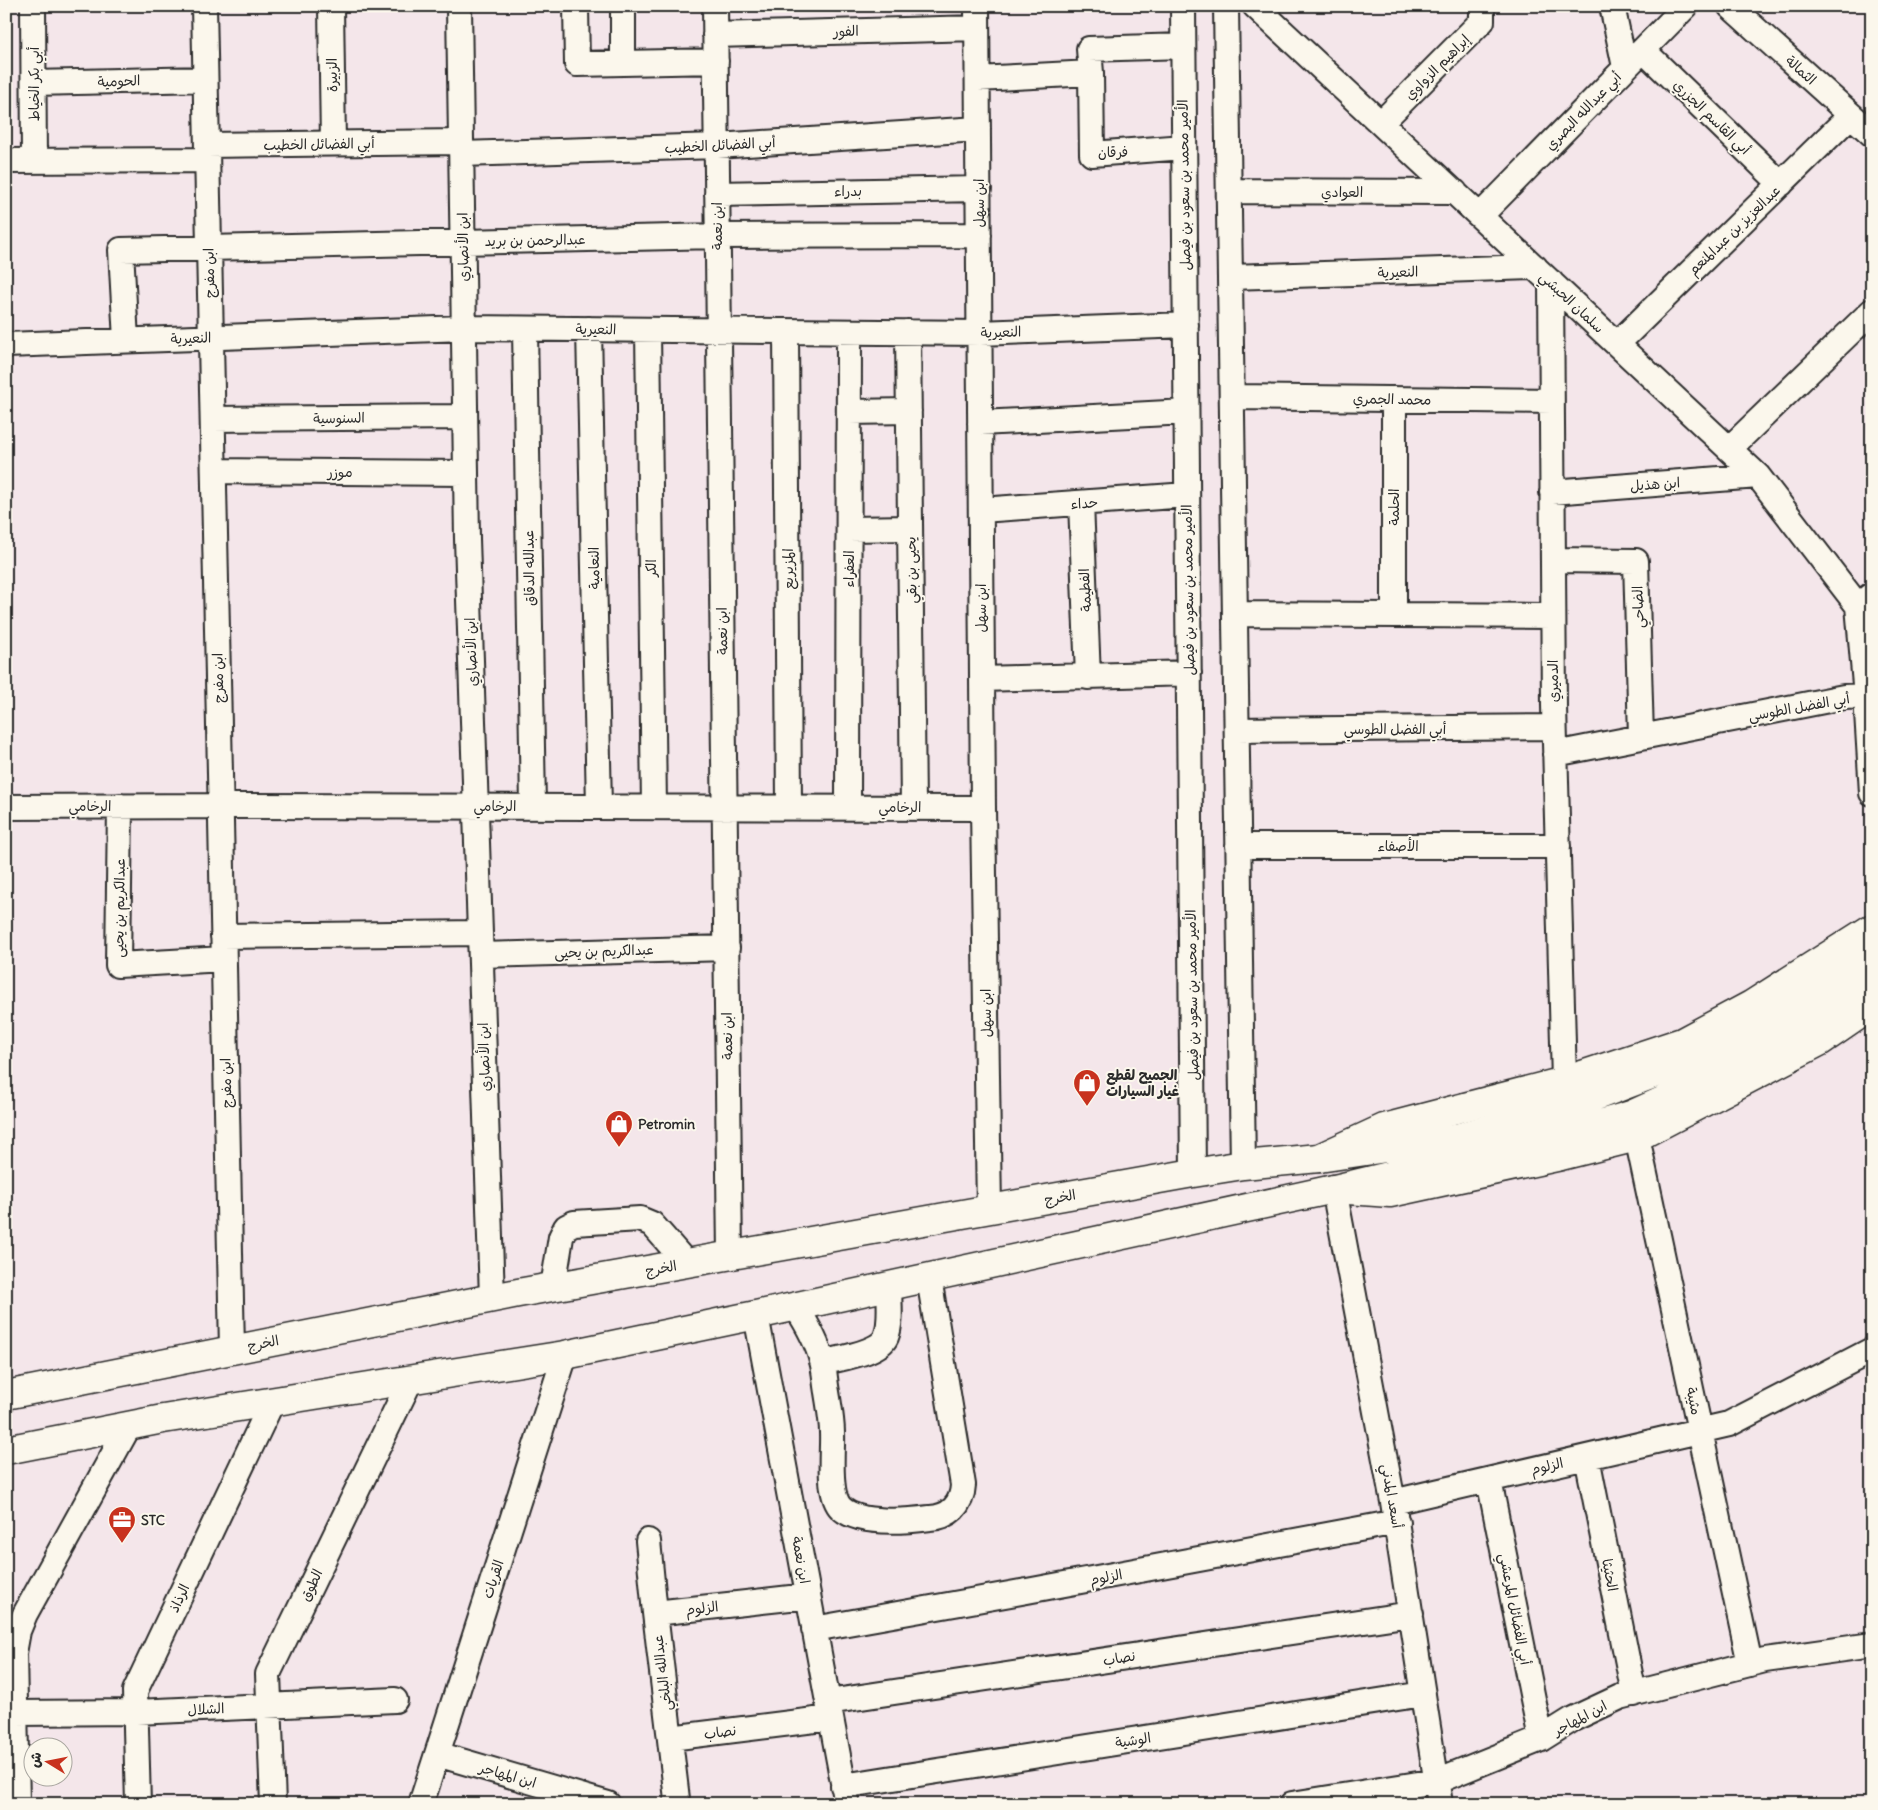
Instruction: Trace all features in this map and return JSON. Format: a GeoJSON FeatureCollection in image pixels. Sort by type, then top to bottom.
{"type":"FeatureCollection","features":[{"type":"Feature","properties":{"kind":"main road"},"geometry":{"type":"LineString","coordinates":[[1319,1158],[1384,1128],[1564,1080],[1682,1042],[1751,1005],[1872,928]]}},
{"type":"Feature","properties":{"kind":"main road"},"geometry":{"type":"LineString","coordinates":[[6,1450],[129,1426],[565,1355],[796,1307],[1334,1189],[1461,1147],[1672,1067],[1768,1022],[1872,954]]}},
{"type":"Feature","properties":{"kind":"main road"},"geometry":{"type":"LineString","coordinates":[[1461,1147],[1577,1131],[1631,1115],[1673,1096],[1758,1051],[1824,1015],[1872,985]]}},
{"type":"Feature","properties":{"kind":"main road"},"geometry":{"type":"LineString","coordinates":[[1334,1189],[1390,1193],[1561,1156],[1637,1137],[1820,1041],[1872,1006]]}},
{"type":"Feature","properties":{"kind":"main road","name":"الخرج"},"geometry":{"type":"LineString","coordinates":[[6,1396],[492,1298],[1193,1173],[1243,1165],[1461,1147]]}},
{"type":"Feature","properties":{"kind":"street","name":"أبي بكر الخياط"},"geometry":{"type":"LineString","coordinates":[[34,6],[34,161]]}},
{"type":"Feature","properties":{"kind":"street","name":"ابن مفرج"},"geometry":{"type":"LineString","coordinates":[[204,6],[232,1349]]}},
{"type":"Feature","properties":{"kind":"street","name":"الزبيرة"},"geometry":{"type":"LineString","coordinates":[[331,6],[333,144]]}},
{"type":"Feature","properties":{"kind":"street","name":"ابن الأنصاري"},"geometry":{"type":"LineString","coordinates":[[459,6],[466,473],[492,1298]]}},
{"type":"Feature","properties":{"kind":"street"},"geometry":{"type":"LineString","coordinates":[[576,6],[577,64],[716,61]]}},
{"type":"Feature","properties":{"kind":"street"},"geometry":{"type":"LineString","coordinates":[[623,6],[623,63]]}},
{"type":"Feature","properties":{"kind":"street","name":"ابن نعمة"},"geometry":{"type":"LineString","coordinates":[[715,6],[730,1256]]}},
{"type":"Feature","properties":{"kind":"street","name":"الأمير محمد بن سعود بن فيصل"},"geometry":{"type":"LineString","coordinates":[[1183,6],[1193,1173]]}},
{"type":"Feature","properties":{"kind":"street"},"geometry":{"type":"LineString","coordinates":[[1226,6],[1243,1165]]}},
{"type":"Feature","properties":{"kind":"street","name":"سلمان الحبشي"},"geometry":{"type":"LineString","coordinates":[[1255,6],[1758,476],[1867,603]]}},
{"type":"Feature","properties":{"kind":"street","name":"إبراهيم الزواوي"},"geometry":{"type":"LineString","coordinates":[[1381,123],[1482,21],[1482,6]]}},
{"type":"Feature","properties":{"kind":"street"},"geometry":{"type":"LineString","coordinates":[[1612,6],[1625,68]]}},
{"type":"Feature","properties":{"kind":"street","name":"أبي عبدالله البصري"},"geometry":{"type":"LineString","coordinates":[[1480,216],[1644,51],[1686,6]]}},
{"type":"Feature","properties":{"kind":"street","name":"الثمالة"},"geometry":{"type":"LineString","coordinates":[[1730,6],[1872,134]]}},
{"type":"Feature","properties":{"kind":"street","name":"الفور"},"geometry":{"type":"LineString","coordinates":[[715,35],[977,17]]}},
{"type":"Feature","properties":{"kind":"street","name":"ابن سهل"},"geometry":{"type":"LineString","coordinates":[[977,17],[983,808],[989,1210]]}},
{"type":"Feature","properties":{"kind":"street","name":"فرقان"},"geometry":{"type":"LineString","coordinates":[[1183,46],[1089,49],[1092,154],[1184,147]]}},
{"type":"Feature","properties":{"kind":"street","name":"أبي القاسم الجزري"},"geometry":{"type":"LineString","coordinates":[[1644,51],[1781,184]]}},
{"type":"Feature","properties":{"kind":"street"},"geometry":{"type":"LineString","coordinates":[[978,79],[1090,73]]}},
{"type":"Feature","properties":{"kind":"street","name":"الحومية"},"geometry":{"type":"LineString","coordinates":[[34,83],[205,79]]}},
{"type":"Feature","properties":{"kind":"street","name":"عبدالعزيز بن عبدالمنعم"},"geometry":{"type":"LineString","coordinates":[[1617,344],[1851,115]]}},
{"type":"Feature","properties":{"kind":"street","name":"أبي الفضائل الخطيب"},"geometry":{"type":"LineString","coordinates":[[6,161],[333,144],[462,148],[717,146],[978,129]]}},
{"type":"Feature","properties":{"kind":"street","name":"بدراء"},"geometry":{"type":"LineString","coordinates":[[717,194],[978,189]]}},
{"type":"Feature","properties":{"kind":"street","name":"العوادي"},"geometry":{"type":"LineString","coordinates":[[1229,191],[1455,192]]}},
{"type":"Feature","properties":{"kind":"street","name":"عبدالرحمن بن بريد"},"geometry":{"type":"LineString","coordinates":[[126,340],[120,250],[717,236],[979,235]]}},
{"type":"Feature","properties":{"kind":"street","name":"النعيرية"},"geometry":{"type":"LineString","coordinates":[[1230,277],[1543,275]]}},
{"type":"Feature","properties":{"kind":"street","name":"الدميري"},"geometry":{"type":"LineString","coordinates":[[1543,275],[1551,400],[1554,727],[1564,1080]]}},
{"type":"Feature","properties":{"kind":"street"},"geometry":{"type":"LineString","coordinates":[[1729,449],[1872,311]]}},
{"type":"Feature","properties":{"kind":"street","name":"النعيرية"},"geometry":{"type":"LineString","coordinates":[[6,345],[464,328],[980,333],[1186,325]]}},
{"type":"Feature","properties":{"kind":"street","name":"عبدالله الدقاق"},"geometry":{"type":"LineString","coordinates":[[524,329],[533,807]]}},
{"type":"Feature","properties":{"kind":"street","name":"النعامية"},"geometry":{"type":"LineString","coordinates":[[589,329],[598,807]]}},
{"type":"Feature","properties":{"kind":"street","name":"الكر"},"geometry":{"type":"LineString","coordinates":[[648,330],[654,807]]}},
{"type":"Feature","properties":{"kind":"street","name":"المزيريع"},"geometry":{"type":"LineString","coordinates":[[786,331],[789,807]]}},
{"type":"Feature","properties":{"kind":"street","name":"العفراء"},"geometry":{"type":"LineString","coordinates":[[848,807],[850,332]]}},
{"type":"Feature","properties":{"kind":"street","name":"يحيى بن بقي"},"geometry":{"type":"LineString","coordinates":[[908,332],[913,807]]}},
{"type":"Feature","properties":{"kind":"street","name":"محمد الجمري"},"geometry":{"type":"LineString","coordinates":[[1232,397],[1551,400]]}},
{"type":"Feature","properties":{"kind":"street","name":"الحلمة"},"geometry":{"type":"LineString","coordinates":[[1394,399],[1394,616]]}},
{"type":"Feature","properties":{"kind":"street"},"geometry":{"type":"LineString","coordinates":[[849,412],[909,411]]}},
{"type":"Feature","properties":{"kind":"street"},"geometry":{"type":"LineString","coordinates":[[980,423],[1186,412]]}},
{"type":"Feature","properties":{"kind":"street","name":"السنوسية"},"geometry":{"type":"LineString","coordinates":[[213,420],[465,417]]}},
{"type":"Feature","properties":{"kind":"street","name":"موزر"},"geometry":{"type":"LineString","coordinates":[[214,471],[466,473]]}},
{"type":"Feature","properties":{"kind":"street","name":"ابن هذيل"},"geometry":{"type":"LineString","coordinates":[[1552,492],[1758,476]]}},
{"type":"Feature","properties":{"kind":"street","name":"حداء"},"geometry":{"type":"LineString","coordinates":[[981,510],[1187,495]]}},
{"type":"Feature","properties":{"kind":"street","name":"الفطيمة"},"geometry":{"type":"LineString","coordinates":[[1081,503],[1088,677]]}},
{"type":"Feature","properties":{"kind":"street"},"geometry":{"type":"LineString","coordinates":[[850,529],[910,528]]}},
{"type":"Feature","properties":{"kind":"street","name":"الضاحي"},"geometry":{"type":"LineString","coordinates":[[1552,560],[1636,561],[1641,737]]}},
{"type":"Feature","properties":{"kind":"street"},"geometry":{"type":"LineString","coordinates":[[1867,603],[1866,696],[1872,793]]}},
{"type":"Feature","properties":{"kind":"street"},"geometry":{"type":"LineString","coordinates":[[1235,614],[1553,616]]}},
{"type":"Feature","properties":{"kind":"street"},"geometry":{"type":"LineString","coordinates":[[982,680],[1189,673]]}},
{"type":"Feature","properties":{"kind":"street","name":"أبي الفضل الطوسي"},"geometry":{"type":"LineString","coordinates":[[1555,754],[1844,697],[1866,696]]}},
{"type":"Feature","properties":{"kind":"street","name":"أبي الفضل الطوسي"},"geometry":{"type":"LineString","coordinates":[[1237,730],[1554,727]]}},
{"type":"Feature","properties":{"kind":"street","name":"عبدالكريم بن يحيى"},"geometry":{"type":"LineString","coordinates":[[120,806],[118,965],[223,947],[481,944],[726,948]]}},
{"type":"Feature","properties":{"kind":"street","name":"الرخامي"},"geometry":{"type":"LineString","coordinates":[[6,807],[983,808]]}},
{"type":"Feature","properties":{"kind":"street","name":"الأصفاء"},"geometry":{"type":"LineString","coordinates":[[1238,846],[1558,846]]}},
{"type":"Feature","properties":{"kind":"street","name":"مثيبة"},"geometry":{"type":"LineString","coordinates":[[1637,1137],[1750,1664]]}},
{"type":"Feature","properties":{"kind":"street","name":"أسعد المدني"},"geometry":{"type":"LineString","coordinates":[[1334,1189],[1395,1512],[1440,1804]]}},
{"type":"Feature","properties":{"kind":"street"},"geometry":{"type":"LineString","coordinates":[[553,1287],[561,1237],[566,1227],[574,1223],[640,1218],[652,1224],[687,1264]]}},
{"type":"Feature","properties":{"kind":"street"},"geometry":{"type":"LineString","coordinates":[[796,1307],[814,1339],[823,1363],[832,1432],[835,1501],[842,1509],[854,1515],[900,1521],[938,1518],[954,1510],[960,1503],[963,1492],[962,1473],[929,1278]]}},
{"type":"Feature","properties":{"kind":"street"},"geometry":{"type":"LineString","coordinates":[[823,1363],[874,1349],[882,1343],[886,1337],[889,1325],[889,1286]]}},
{"type":"Feature","properties":{"kind":"street","name":"ابن نعمة"},"geometry":{"type":"LineString","coordinates":[[756,1315],[845,1795]]}},
{"type":"Feature","properties":{"kind":"street","name":"الزلوم"},"geometry":{"type":"LineString","coordinates":[[814,1629],[1026,1592],[1395,1512],[1489,1480],[1729,1424],[1872,1350]]}},
{"type":"Feature","properties":{"kind":"street","name":"القريات"},"geometry":{"type":"LineString","coordinates":[[421,1804],[565,1355]]}},
{"type":"Feature","properties":{"kind":"street","name":"الطوق"},"geometry":{"type":"LineString","coordinates":[[272,1804],[268,1674],[411,1380]]}},
{"type":"Feature","properties":{"kind":"street","name":"الرذاذ"},"geometry":{"type":"LineString","coordinates":[[138,1804],[135,1691],[272,1402]]}},
{"type":"Feature","properties":{"kind":"street"},"geometry":{"type":"LineString","coordinates":[[17,1804],[14,1653],[21,1622],[129,1426]]}},
{"type":"Feature","properties":{"kind":"street","name":"الحثيثا"},"geometry":{"type":"LineString","coordinates":[[1587,1457],[1634,1694]]}},
{"type":"Feature","properties":{"kind":"street","name":"أبي الفضائل المرعشي"},"geometry":{"type":"LineString","coordinates":[[1489,1480],[1541,1739]]}},
{"type":"Feature","properties":{"kind":"street","name":"عبدالله البلخي"},"geometry":{"type":"LineString","coordinates":[[648,1541],[677,1799],[675,1804]]}},
{"type":"Feature","properties":{"kind":"street","name":"الزلوم"},"geometry":{"type":"LineString","coordinates":[[655,1613],[808,1596]]}},
{"type":"Feature","properties":{"kind":"street","name":"نصاب"},"geometry":{"type":"LineString","coordinates":[[670,1738],[1411,1614]]}},
{"type":"Feature","properties":{"kind":"street","name":"ابن المهاجر"},"geometry":{"type":"LineString","coordinates":[[1292,1804],[1319,1802],[1437,1781],[1541,1739],[1574,1719],[1620,1697],[1765,1660],[1872,1645]]}},
{"type":"Feature","properties":{"kind":"street","name":"الوشية"},"geometry":{"type":"LineString","coordinates":[[845,1795],[1424,1694]]}},
{"type":"Feature","properties":{"kind":"street","name":"الشلال"},"geometry":{"type":"LineString","coordinates":[[16,1713],[136,1712],[395,1700]]}},
{"type":"Feature","properties":{"kind":"street","name":"ابن المهاجر"},"geometry":{"type":"LineString","coordinates":[[437,1754],[608,1804]]}},
{"type":"Feature","properties":{"kind":"place","name":"الجميح لقطع غيار السيارات"},"geometry":{"type":"Point","coordinates":[1087,1107]}},
{"type":"Feature","properties":{"kind":"place","name":"Petromin"},"geometry":{"type":"Point","coordinates":[619,1148]}},
{"type":"Feature","properties":{"kind":"place","name":"STC"},"geometry":{"type":"Point","coordinates":[122,1544]}}]}
